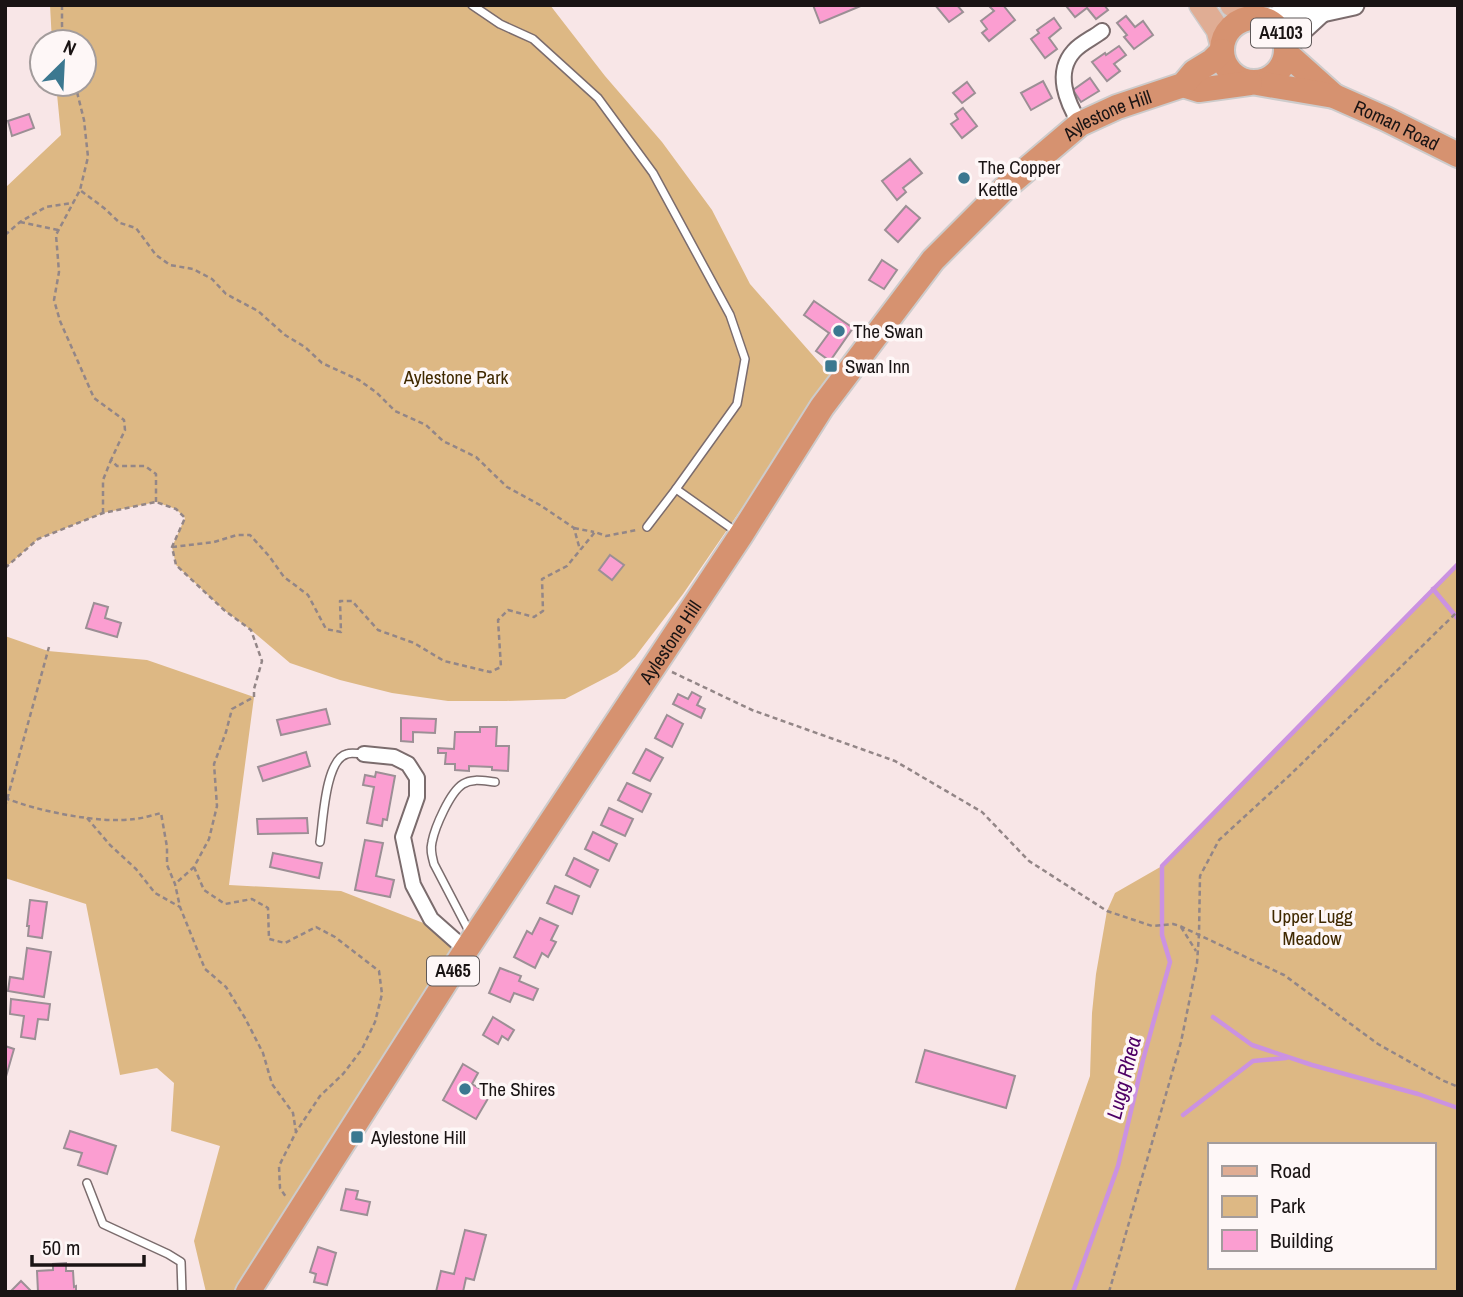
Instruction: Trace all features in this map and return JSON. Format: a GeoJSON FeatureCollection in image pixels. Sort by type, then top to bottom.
{"type":"FeatureCollection","features":[{"type":"Feature","properties":{"kind":"highway","name":"A4103"},"geometry":{"type":"LineString","coordinates":[[1259,18],[1272,23],[1280,30],[1287,52],[1285,63],[1274,77],[1253,83],[1241,80],[1227,68],[1222,48],[1225,37],[1237,22],[1259,18]]}},
{"type":"Feature","properties":{"kind":"highway","name":"Aylestone Hill"},"geometry":{"type":"LineString","coordinates":[[248,1292],[470,944],[656,665],[822,407],[933,260],[1007,186],[1080,124],[1117,107],[1183,85],[1194,72],[1212,61],[1222,48]]}},
{"type":"Feature","properties":{"kind":"highway","name":"Roman Road"},"geometry":{"type":"LineString","coordinates":[[1287,52],[1334,96]]}},
{"type":"Feature","properties":{"kind":"highway","name":"Aylestone Hill"},"geometry":{"type":"LineString","coordinates":[[1183,85],[1199,90],[1253,83]]}},
{"type":"Feature","properties":{"kind":"highway","name":"Roman Road"},"geometry":{"type":"LineString","coordinates":[[1253,83],[1334,96],[1458,155]]}},
{"type":"Feature","properties":{"kind":"main road","name":"A4103"},"geometry":{"type":"LineString","coordinates":[[1201,5],[1218,30],[1222,48]]}},
{"type":"Feature","properties":{"kind":"main road","name":"A4103"},"geometry":{"type":"LineString","coordinates":[[1233,5],[1259,18]]}},
{"type":"Feature","properties":{"kind":"street"},"geometry":{"type":"LineString","coordinates":[[1259,18],[1302,11],[1322,12],[1354,5]]}},
{"type":"Feature","properties":{"kind":"street"},"geometry":{"type":"LineString","coordinates":[[1287,52],[1297,34],[1322,12]]}},
{"type":"Feature","properties":{"kind":"street"},"geometry":{"type":"LineString","coordinates":[[1080,124],[1063,84],[1066,63],[1075,50],[1102,32]]}},
{"type":"Feature","properties":{"kind":"street"},"geometry":{"type":"LineString","coordinates":[[363,754],[394,757],[408,764],[417,778],[417,797],[403,837],[413,885],[431,919],[470,944]]}},
{"type":"Feature","properties":{"kind":"lane"},"geometry":{"type":"LineString","coordinates":[[472,5],[500,24],[533,39],[598,97],[653,173],[730,315],[746,359],[737,404],[647,527]]}},
{"type":"Feature","properties":{"kind":"lane"},"geometry":{"type":"LineString","coordinates":[[676,489],[741,535]]}},
{"type":"Feature","properties":{"kind":"lane"},"geometry":{"type":"LineString","coordinates":[[320,842],[330,773],[338,759],[346,754],[363,754]]}},
{"type":"Feature","properties":{"kind":"lane"},"geometry":{"type":"LineString","coordinates":[[470,944],[434,863],[432,841],[455,791],[463,783],[472,780],[495,782]]}},
{"type":"Feature","properties":{"kind":"lane"},"geometry":{"type":"LineString","coordinates":[[87,1183],[103,1224],[181,1262],[182,1292]]}},
{"type":"Feature","properties":{"kind":"path"},"geometry":{"type":"LineString","coordinates":[[62,5],[62,28]]}},
{"type":"Feature","properties":{"kind":"path"},"geometry":{"type":"LineString","coordinates":[[78,98],[88,157],[80,190],[56,235],[59,272],[54,300],[60,321],[94,398],[124,420],[125,430],[103,480],[103,513]]}},
{"type":"Feature","properties":{"kind":"path"},"geometry":{"type":"LineString","coordinates":[[80,190],[120,223],[136,228],[156,255],[170,265],[193,269],[212,279],[226,294],[258,311],[322,363],[359,380],[395,411],[426,425],[443,442],[476,457],[507,487],[574,528],[606,536],[647,527]]}},
{"type":"Feature","properties":{"kind":"path"},"geometry":{"type":"LineString","coordinates":[[5,235],[20,222],[46,207],[72,203]]}},
{"type":"Feature","properties":{"kind":"path"},"geometry":{"type":"LineString","coordinates":[[20,222],[58,230]]}},
{"type":"Feature","properties":{"kind":"path"},"geometry":{"type":"LineString","coordinates":[[111,460],[117,466],[145,466],[156,474],[156,502]]}},
{"type":"Feature","properties":{"kind":"path"},"geometry":{"type":"LineString","coordinates":[[5,568],[37,538],[103,513],[156,502],[176,509],[186,519],[172,547],[176,565],[224,610],[251,630],[262,661],[254,697],[232,709],[214,764],[217,806],[209,839],[194,867],[175,884]]}},
{"type":"Feature","properties":{"kind":"path"},"geometry":{"type":"LineString","coordinates":[[574,528],[580,550]]}},
{"type":"Feature","properties":{"kind":"path"},"geometry":{"type":"LineString","coordinates":[[172,547],[250,534],[284,577],[309,596],[326,629],[341,632],[340,601],[352,601],[378,629],[414,643],[444,661],[490,672],[501,667],[498,620],[508,610],[534,617],[542,611],[542,579],[567,566],[595,532]]}},
{"type":"Feature","properties":{"kind":"path"},"geometry":{"type":"LineString","coordinates":[[1109,1292],[1181,1042],[1198,954],[1200,876],[1219,840],[1290,775],[1458,611]]}},
{"type":"Feature","properties":{"kind":"path"},"geometry":{"type":"LineString","coordinates":[[5,807],[49,647]]}},
{"type":"Feature","properties":{"kind":"path"},"geometry":{"type":"LineString","coordinates":[[656,665],[752,710],[895,761],[982,813],[1029,861],[1107,911],[1152,926],[1180,926],[1284,975],[1378,1044],[1458,1087]]}},
{"type":"Feature","properties":{"kind":"path"},"geometry":{"type":"LineString","coordinates":[[6,798],[87,818],[134,819],[161,813],[167,865],[180,907],[205,969],[226,987],[251,1030],[263,1053],[272,1084],[293,1113],[296,1132]]}},
{"type":"Feature","properties":{"kind":"path"},"geometry":{"type":"LineString","coordinates":[[87,818],[155,893],[180,907]]}},
{"type":"Feature","properties":{"kind":"path"},"geometry":{"type":"LineString","coordinates":[[194,867],[204,890],[225,904],[252,899],[268,908],[269,939],[285,943],[316,927],[335,937],[379,971],[382,994],[375,1022],[362,1049],[343,1074],[320,1096],[296,1132],[279,1166],[280,1188],[298,1213]]}},
{"type":"Feature","properties":{"kind":"path"},"geometry":{"type":"LineString","coordinates":[[1180,926],[1198,954]]}},
{"type":"Feature","properties":{"kind":"green space","name":"Aylestone Park"},"geometry":{"type":"Polygon","coordinates":[[[50,5],[550,5],[605,76],[662,142],[712,210],[750,284],[832,377],[683,594],[635,657],[617,672],[565,699],[448,701],[392,693],[340,680],[290,663],[224,610],[176,565],[172,547],[185,518],[176,509],[156,502],[103,513],[38,539],[5,568],[5,188],[61,135],[57,98],[98,98],[98,28],[51,28],[50,5]]]}},
{"type":"Feature","properties":{"kind":"green space","name":"Upper Lugg Meadow"},"geometry":{"type":"Polygon","coordinates":[[[1458,564],[1458,1292],[1014,1292],[1090,1076],[1096,974],[1107,911],[1115,893],[1162,866],[1458,564]]]}},
{"type":"Feature","properties":{"kind":"green space"},"geometry":{"type":"Polygon","coordinates":[[[5,636],[48,651],[147,660],[254,697],[229,885],[341,891],[426,924],[456,949],[233,1292],[206,1292],[194,1241],[220,1146],[171,1131],[174,1083],[157,1068],[120,1075],[86,904],[5,878],[5,636]]]}},
{"type":"Feature","properties":{"kind":"building"},"geometry":{"type":"Polygon","coordinates":[[[813,5],[863,5],[820,23],[813,5]]]}},
{"type":"Feature","properties":{"kind":"building"},"geometry":{"type":"Polygon","coordinates":[[[935,5],[957,5],[963,12],[949,22],[935,5]]]}},
{"type":"Feature","properties":{"kind":"building"},"geometry":{"type":"Polygon","coordinates":[[[1003,5],[1015,20],[989,41],[982,33],[987,29],[981,21],[994,11],[990,7],[1003,5]]]}},
{"type":"Feature","properties":{"kind":"building"},"geometry":{"type":"Polygon","coordinates":[[[1104,5],[1108,10],[1096,19],[1087,8],[1075,17],[1067,7],[1104,5]]]}},
{"type":"Feature","properties":{"kind":"building"},"geometry":{"type":"Polygon","coordinates":[[[1126,16],[1135,27],[1143,21],[1153,35],[1134,49],[1117,23],[1126,16]]]}},
{"type":"Feature","properties":{"kind":"building"},"geometry":{"type":"Polygon","coordinates":[[[1054,18],[1061,28],[1049,38],[1057,49],[1045,58],[1031,39],[1039,33],[1037,30],[1054,18]]]}},
{"type":"Feature","properties":{"kind":"building"},"geometry":{"type":"Polygon","coordinates":[[[1119,46],[1126,55],[1114,64],[1120,71],[1107,81],[1092,62],[1119,46]]]}},
{"type":"Feature","properties":{"kind":"building"},"geometry":{"type":"Polygon","coordinates":[[[1090,78],[1099,91],[1081,102],[1073,90],[1090,78]]]}},
{"type":"Feature","properties":{"kind":"building"},"geometry":{"type":"Polygon","coordinates":[[[1043,81],[1052,98],[1031,110],[1021,93],[1043,81]]]}},
{"type":"Feature","properties":{"kind":"building"},"geometry":{"type":"Polygon","coordinates":[[[967,82],[975,93],[962,103],[953,93],[967,82]]]}},
{"type":"Feature","properties":{"kind":"building"},"geometry":{"type":"Polygon","coordinates":[[[963,108],[977,126],[962,138],[951,124],[958,119],[955,114],[963,108]]]}},
{"type":"Feature","properties":{"kind":"building"},"geometry":{"type":"Polygon","coordinates":[[[29,114],[34,128],[12,136],[8,121],[29,114]]]}},
{"type":"Feature","properties":{"kind":"building"},"geometry":{"type":"Polygon","coordinates":[[[910,159],[922,173],[903,188],[906,192],[897,200],[882,181],[910,159]]]}},
{"type":"Feature","properties":{"kind":"building"},"geometry":{"type":"Polygon","coordinates":[[[906,206],[920,218],[898,242],[885,230],[906,206]]]}},
{"type":"Feature","properties":{"kind":"building"},"geometry":{"type":"Polygon","coordinates":[[[882,260],[897,270],[884,289],[869,280],[882,260]]]}},
{"type":"Feature","properties":{"kind":"building","name":"The Swan"},"geometry":{"type":"Polygon","coordinates":[[[814,301],[853,328],[830,361],[816,351],[829,333],[804,315],[814,301]]]}},
{"type":"Feature","properties":{"kind":"building"},"geometry":{"type":"Polygon","coordinates":[[[610,555],[624,565],[612,580],[599,570],[610,555]]]}},
{"type":"Feature","properties":{"kind":"building"},"geometry":{"type":"Polygon","coordinates":[[[94,603],[108,607],[105,618],[121,623],[117,637],[86,628],[94,603]]]}},
{"type":"Feature","properties":{"kind":"building"},"geometry":{"type":"Polygon","coordinates":[[[692,692],[701,697],[697,705],[705,709],[701,718],[673,704],[678,694],[688,699],[692,692]]]}},
{"type":"Feature","properties":{"kind":"building"},"geometry":{"type":"Polygon","coordinates":[[[326,709],[330,724],[281,735],[277,720],[326,709]]]}},
{"type":"Feature","properties":{"kind":"building"},"geometry":{"type":"Polygon","coordinates":[[[667,715],[683,724],[672,747],[655,738],[667,715]]]}},
{"type":"Feature","properties":{"kind":"building"},"geometry":{"type":"Polygon","coordinates":[[[401,718],[436,719],[435,733],[413,732],[413,742],[401,741],[401,718]]]}},
{"type":"Feature","properties":{"kind":"building"},"geometry":{"type":"Polygon","coordinates":[[[480,727],[497,727],[496,746],[509,746],[508,771],[469,766],[469,771],[455,770],[455,764],[445,764],[446,753],[438,753],[438,748],[454,749],[455,732],[480,732],[480,727]]]}},
{"type":"Feature","properties":{"kind":"building"},"geometry":{"type":"Polygon","coordinates":[[[646,749],[663,758],[650,781],[633,773],[646,749]]]}},
{"type":"Feature","properties":{"kind":"building"},"geometry":{"type":"Polygon","coordinates":[[[306,752],[310,766],[263,781],[258,767],[306,752]]]}},
{"type":"Feature","properties":{"kind":"building"},"geometry":{"type":"Polygon","coordinates":[[[376,772],[395,776],[387,820],[383,819],[382,826],[367,823],[374,787],[363,785],[365,775],[375,777],[376,772]]]}},
{"type":"Feature","properties":{"kind":"building"},"geometry":{"type":"Polygon","coordinates":[[[627,783],[651,794],[642,812],[618,800],[627,783]]]}},
{"type":"Feature","properties":{"kind":"building"},"geometry":{"type":"Polygon","coordinates":[[[609,808],[633,819],[625,836],[601,825],[609,808]]]}},
{"type":"Feature","properties":{"kind":"building"},"geometry":{"type":"Polygon","coordinates":[[[307,818],[308,833],[258,834],[257,819],[307,818]]]}},
{"type":"Feature","properties":{"kind":"building"},"geometry":{"type":"Polygon","coordinates":[[[593,832],[617,844],[609,861],[585,849],[593,832]]]}},
{"type":"Feature","properties":{"kind":"building"},"geometry":{"type":"Polygon","coordinates":[[[365,840],[383,843],[376,876],[394,880],[390,897],[355,890],[365,840]]]}},
{"type":"Feature","properties":{"kind":"building"},"geometry":{"type":"Polygon","coordinates":[[[273,853],[322,863],[319,878],[270,867],[273,853]]]}},
{"type":"Feature","properties":{"kind":"building"},"geometry":{"type":"Polygon","coordinates":[[[574,858],[598,870],[590,887],[566,875],[574,858]]]}},
{"type":"Feature","properties":{"kind":"building"},"geometry":{"type":"Polygon","coordinates":[[[555,886],[579,896],[572,914],[547,903],[555,886]]]}},
{"type":"Feature","properties":{"kind":"building"},"geometry":{"type":"Polygon","coordinates":[[[30,900],[47,902],[42,938],[28,936],[30,900]]]}},
{"type":"Feature","properties":{"kind":"building"},"geometry":{"type":"Polygon","coordinates":[[[540,918],[558,926],[551,940],[556,942],[548,957],[542,953],[535,968],[514,957],[527,931],[532,934],[540,918]]]}},
{"type":"Feature","properties":{"kind":"building"},"geometry":{"type":"Polygon","coordinates":[[[27,948],[51,952],[44,997],[8,991],[10,977],[23,979],[27,948]]]}},
{"type":"Feature","properties":{"kind":"building"},"geometry":{"type":"Polygon","coordinates":[[[500,968],[521,976],[519,981],[538,989],[533,1000],[514,993],[510,1002],[489,993],[500,968]]]}},
{"type":"Feature","properties":{"kind":"building"},"geometry":{"type":"Polygon","coordinates":[[[11,999],[50,1004],[48,1020],[38,1019],[35,1039],[21,1037],[24,1016],[10,1014],[11,999]]]}},
{"type":"Feature","properties":{"kind":"building"},"geometry":{"type":"Polygon","coordinates":[[[493,1017],[514,1030],[508,1040],[502,1036],[498,1044],[483,1035],[493,1017]]]}},
{"type":"Feature","properties":{"kind":"building"},"geometry":{"type":"Polygon","coordinates":[[[5,1046],[14,1049],[5,1080],[5,1046]]]}},
{"type":"Feature","properties":{"kind":"building"},"geometry":{"type":"Polygon","coordinates":[[[925,1050],[1015,1076],[1006,1108],[916,1082],[925,1050]]]}},
{"type":"Feature","properties":{"kind":"building","name":"The Shires"},"geometry":{"type":"Polygon","coordinates":[[[463,1064],[478,1073],[472,1084],[490,1095],[476,1119],[443,1100],[463,1064]]]}},
{"type":"Feature","properties":{"kind":"building"},"geometry":{"type":"Polygon","coordinates":[[[70,1131],[116,1146],[107,1174],[78,1165],[82,1153],[64,1148],[70,1131]]]}},
{"type":"Feature","properties":{"kind":"building"},"geometry":{"type":"Polygon","coordinates":[[[346,1189],[358,1191],[356,1199],[370,1202],[367,1215],[341,1210],[346,1189]]]}},
{"type":"Feature","properties":{"kind":"building"},"geometry":{"type":"Polygon","coordinates":[[[465,1230],[486,1235],[474,1280],[466,1278],[463,1292],[436,1292],[441,1271],[454,1274],[465,1230]]]}},
{"type":"Feature","properties":{"kind":"building"},"geometry":{"type":"Polygon","coordinates":[[[318,1247],[336,1253],[327,1285],[314,1282],[316,1274],[310,1272],[318,1247]]]}},
{"type":"Feature","properties":{"kind":"building"},"geometry":{"type":"Polygon","coordinates":[[[66,1263],[66,1271],[73,1271],[76,1292],[38,1292],[37,1271],[53,1270],[53,1264],[66,1263]]]}},
{"type":"Feature","properties":{"kind":"building"},"geometry":{"type":"Polygon","coordinates":[[[21,1281],[32,1292],[10,1292],[21,1281]]]}},
{"type":"Feature","properties":{"kind":"waterway","name":"Lugg Rhea"},"geometry":{"type":"LineString","coordinates":[[1073,1292],[1118,1166],[1170,962],[1162,935],[1162,866],[1458,564]]}},
{"type":"Feature","properties":{"kind":"waterway"},"geometry":{"type":"LineString","coordinates":[[1433,589],[1458,619]]}},
{"type":"Feature","properties":{"kind":"waterway"},"geometry":{"type":"LineString","coordinates":[[1213,1017],[1252,1045],[1458,1108]]}},
{"type":"Feature","properties":{"kind":"waterway"},"geometry":{"type":"LineString","coordinates":[[1183,1115],[1253,1061],[1286,1058]]}},
{"type":"Feature","properties":{"kind":"place","name":"The Copper Kettle"},"geometry":{"type":"Point","coordinates":[964,178]}},
{"type":"Feature","properties":{"kind":"place","name":"The Swan"},"geometry":{"type":"Point","coordinates":[839,331]}},
{"type":"Feature","properties":{"kind":"place","name":"Swan Inn"},"geometry":{"type":"Point","coordinates":[831,366]}},
{"type":"Feature","properties":{"kind":"place","name":"The Shires"},"geometry":{"type":"Point","coordinates":[465,1089]}},
{"type":"Feature","properties":{"kind":"place","name":"Aylestone Hill"},"geometry":{"type":"Point","coordinates":[357,1137]}}]}
